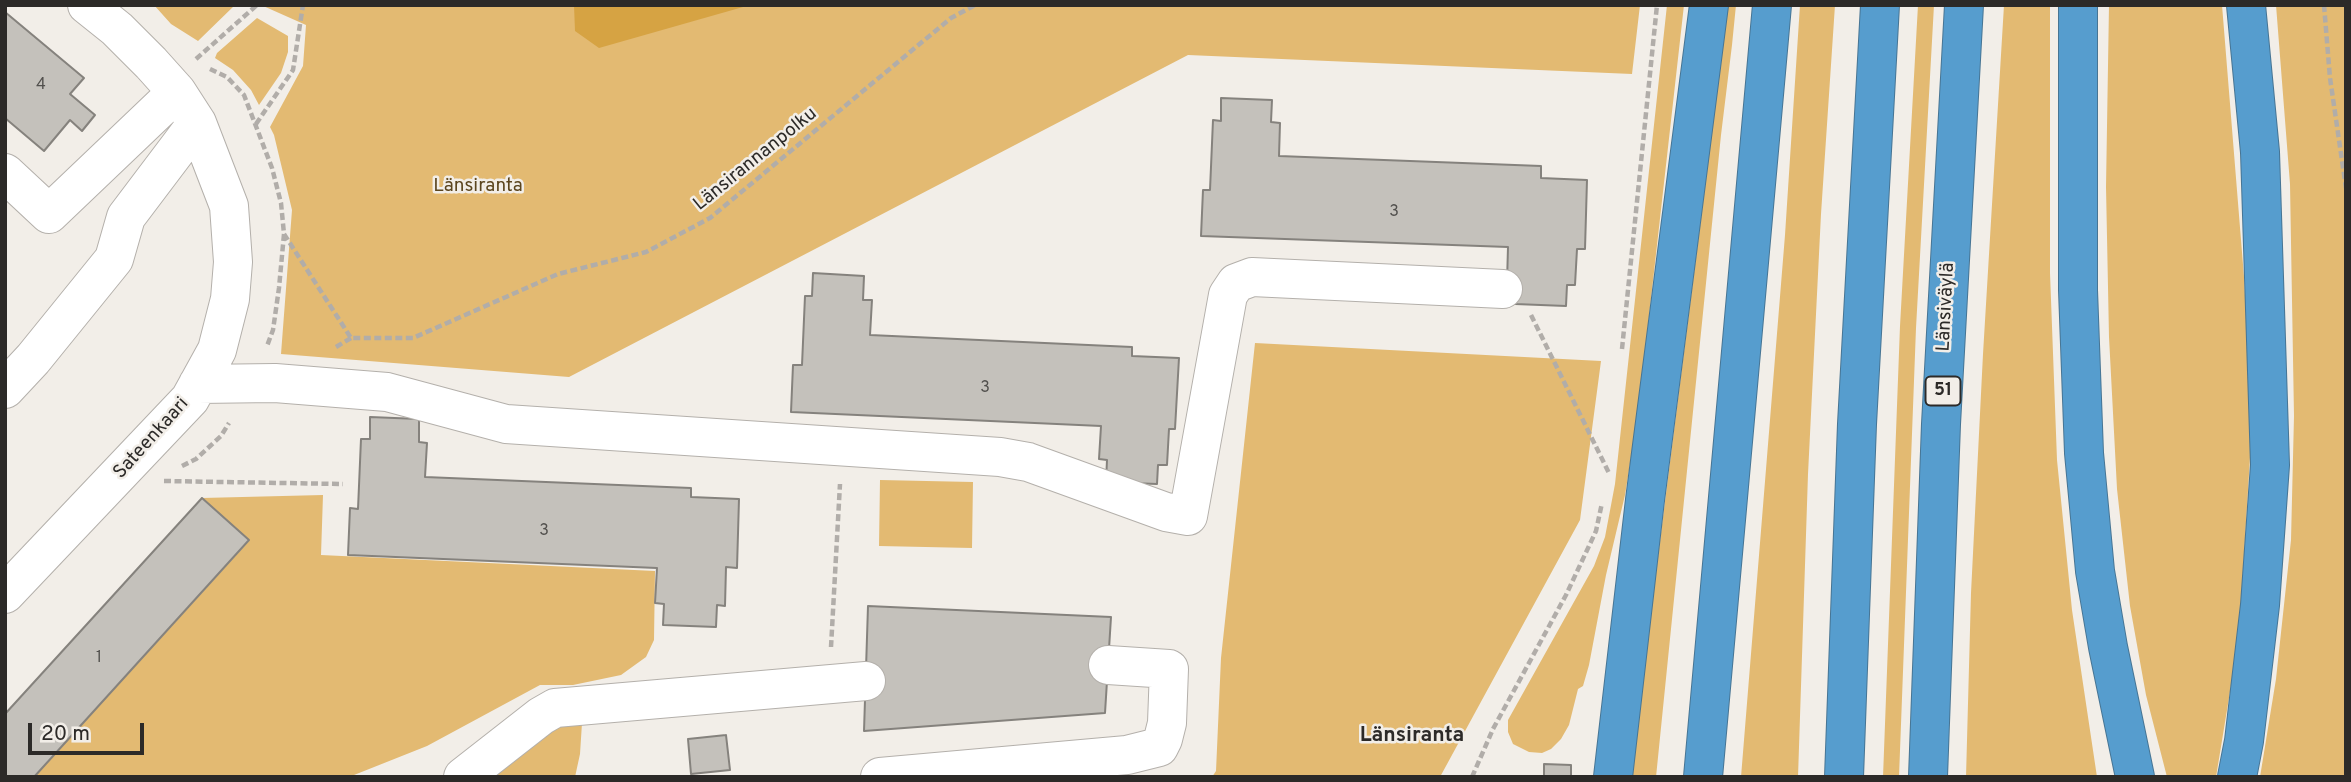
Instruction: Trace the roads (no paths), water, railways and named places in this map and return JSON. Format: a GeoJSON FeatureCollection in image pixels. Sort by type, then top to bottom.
{"type":"FeatureCollection","features":[{"type":"Feature","properties":{"kind":"highway"},"geometry":{"type":"LineString","coordinates":[[1613,777],[1645,500],[1709,5]]}},
{"type":"Feature","properties":{"kind":"highway"},"geometry":{"type":"LineString","coordinates":[[1703,777],[1772,5]]}},
{"type":"Feature","properties":{"kind":"highway"},"geometry":{"type":"LineString","coordinates":[[1844,777],[1857,424],[1880,5]]}},
{"type":"Feature","properties":{"kind":"highway","name":"Länsiväylä"},"geometry":{"type":"LineString","coordinates":[[1928,777],[1941,424],[1964,5]]}},
{"type":"Feature","properties":{"kind":"highway"},"geometry":{"type":"LineString","coordinates":[[2078,5],[2078,290],[2084,453],[2095,571],[2110,661],[2135,777]]}},
{"type":"Feature","properties":{"kind":"highway"},"geometry":{"type":"LineString","coordinates":[[2237,777],[2244,741],[2260,605],[2270,465],[2260,152],[2246,5]]}},
{"type":"Feature","properties":{"kind":"street","name":"Sateenkaari"},"geometry":{"type":"LineString","coordinates":[[5,594],[190,399],[217,350],[230,299],[233,262],[229,206],[197,123],[185,77],[87,5]]}},
{"type":"Feature","properties":{"kind":"street"},"geometry":{"type":"LineString","coordinates":[[5,173],[49,214],[185,77]]}},
{"type":"Feature","properties":{"kind":"street"},"geometry":{"type":"LineString","coordinates":[[5,389],[33,359],[114,259],[126,217],[197,123]]}},
{"type":"Feature","properties":{"kind":"street"},"geometry":{"type":"LineString","coordinates":[[198,384],[275,383],[387,392],[506,424],[842,446],[1020,461],[1166,512],[1188,516],[1228,295],[1236,284],[1252,277],[1503,289]]}},
{"type":"Feature","properties":{"kind":"street"},"geometry":{"type":"LineString","coordinates":[[880,777],[1127,755],[1159,747],[1167,723],[1169,669],[1108,665]]}},
{"type":"Feature","properties":{"kind":"street"},"geometry":{"type":"LineString","coordinates":[[463,777],[555,708],[847,682]]}},
{"type":"Feature","properties":{"kind":"district","name":"Länsiranta"},"geometry":{"type":"Point","coordinates":[1412,737]}}]}
